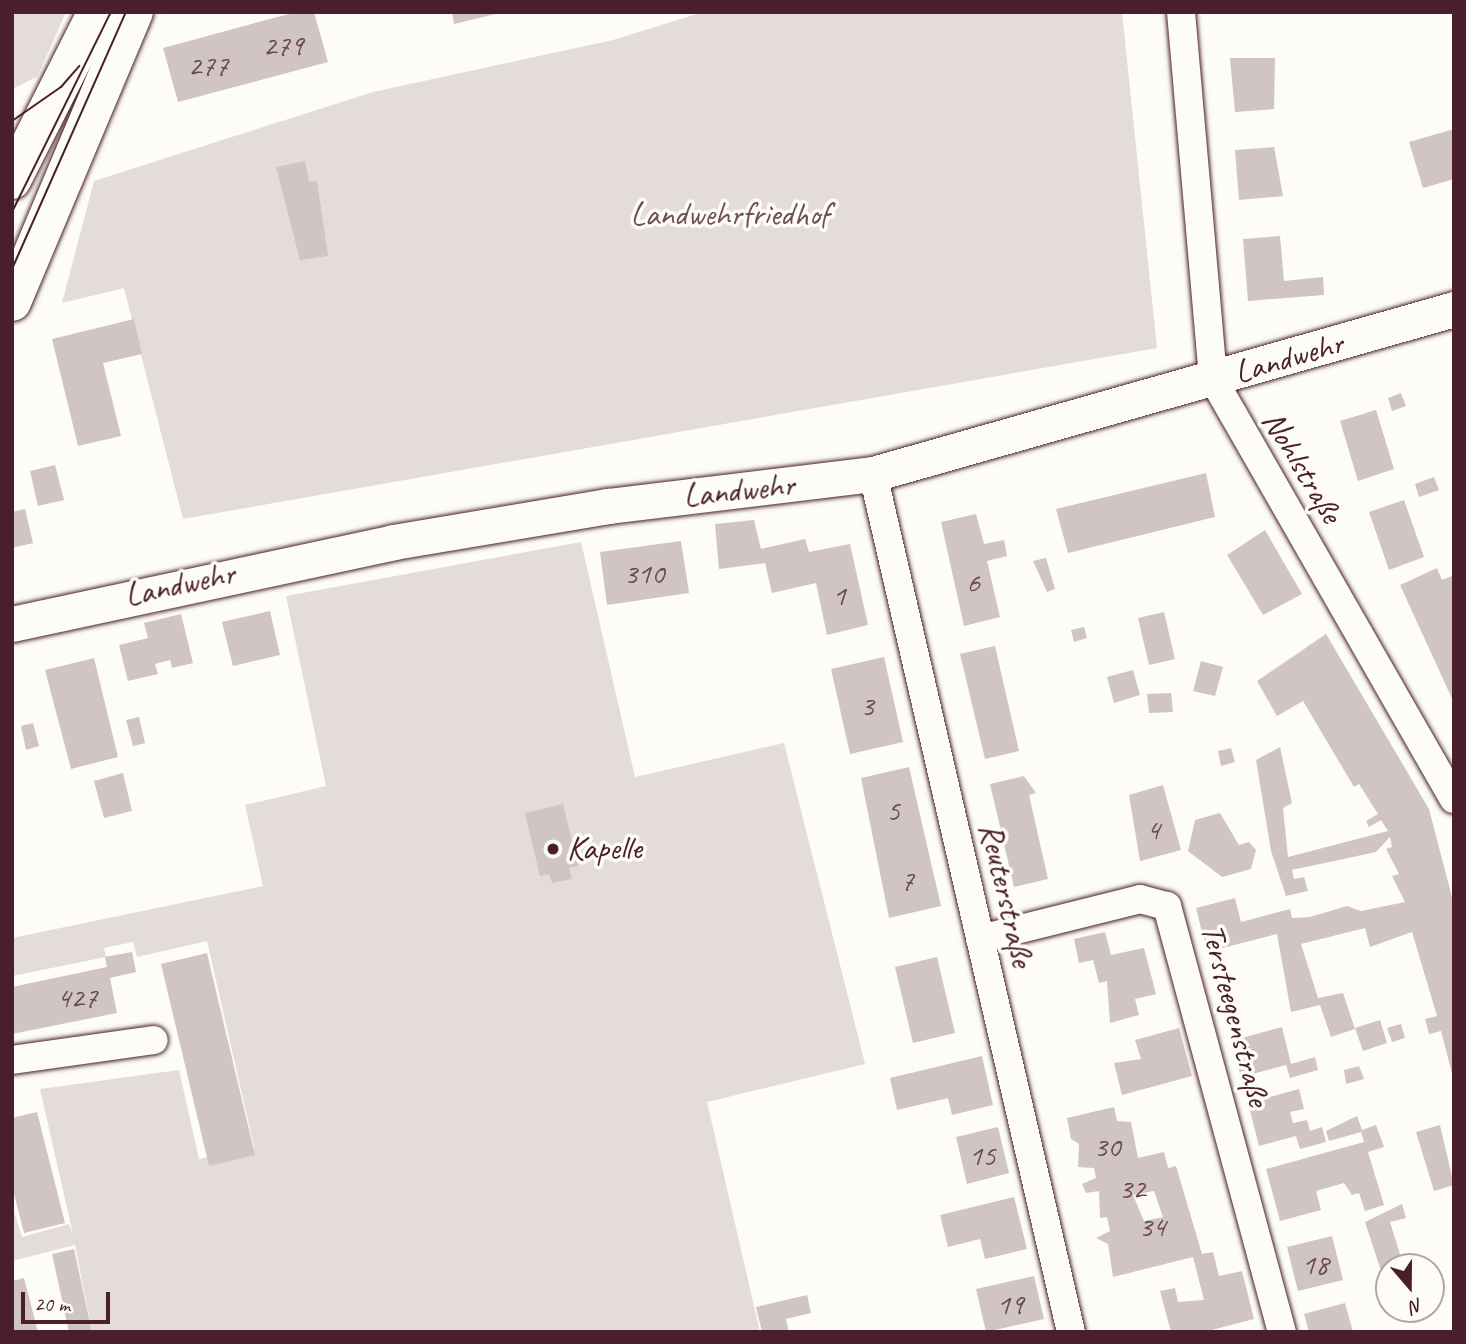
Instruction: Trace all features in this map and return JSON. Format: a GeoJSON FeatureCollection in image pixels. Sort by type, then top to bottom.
{"type":"FeatureCollection","features":[{"type":"Feature","properties":{"kind":"main road"},"geometry":{"type":"LineString","coordinates":[[12,180],[97,12]]}},
{"type":"Feature","properties":{"kind":"main road"},"geometry":{"type":"LineString","coordinates":[[12,302],[57,187],[134,12]]}},
{"type":"Feature","properties":{"kind":"street","name":"Nohlstraße"},"geometry":{"type":"LineString","coordinates":[[1181,12],[1213,379],[1454,799]]}},
{"type":"Feature","properties":{"kind":"street","name":"Landwehr"},"geometry":{"type":"LineString","coordinates":[[12,624],[393,542],[608,506],[873,474],[1454,309]]}},
{"type":"Feature","properties":{"kind":"street","name":"Reuterstraße"},"geometry":{"type":"LineString","coordinates":[[873,474],[1071,1332]]}},
{"type":"Feature","properties":{"kind":"street","name":"Tersteegenstraße"},"geometry":{"type":"LineString","coordinates":[[980,939],[1140,899],[1167,906],[1282,1332]]}},
{"type":"Feature","properties":{"kind":"street"},"geometry":{"type":"LineString","coordinates":[[12,1060],[154,1040]]}},
{"type":"Feature","properties":{"kind":"green space"},"geometry":{"type":"Polygon","coordinates":[[[12,12],[66,12],[37,77],[12,89],[12,12]]]}},
{"type":"Feature","properties":{"kind":"green space","name":"Landwehrfriedhof"},"geometry":{"type":"Polygon","coordinates":[[[703,12],[1122,12],[1157,348],[183,519],[124,288],[62,303],[94,181],[373,92],[613,40],[703,12]]]}},
{"type":"Feature","properties":{"kind":"green space"},"geometry":{"type":"Polygon","coordinates":[[[581,542],[635,777],[784,743],[865,1064],[707,1102],[760,1332],[92,1332],[75,1245],[12,1261],[12,1205],[22,1237],[69,1224],[73,1234],[40,1089],[179,1070],[199,1159],[254,1147],[207,941],[137,957],[133,942],[104,948],[106,957],[12,976],[12,938],[263,886],[245,805],[326,786],[286,596],[581,542]]]}},
{"type":"Feature","properties":{"kind":"building"},"geometry":{"type":"Polygon","coordinates":[[[296,12],[314,12],[328,62],[178,102],[163,48],[296,12]]]}},
{"type":"Feature","properties":{"kind":"building"},"geometry":{"type":"Polygon","coordinates":[[[452,12],[500,12],[500,13],[454,24],[452,12]]]}},
{"type":"Feature","properties":{"kind":"building"},"geometry":{"type":"Polygon","coordinates":[[[1230,58],[1275,58],[1274,109],[1235,112],[1230,58]]]}},
{"type":"Feature","properties":{"kind":"building"},"geometry":{"type":"Polygon","coordinates":[[[1454,129],[1454,179],[1423,188],[1409,142],[1454,129]]]}},
{"type":"Feature","properties":{"kind":"building"},"geometry":{"type":"Polygon","coordinates":[[[1274,147],[1283,196],[1239,200],[1235,150],[1274,147]]]}},
{"type":"Feature","properties":{"kind":"building"},"geometry":{"type":"Polygon","coordinates":[[[305,161],[309,182],[317,181],[328,256],[300,260],[276,167],[305,161]]]}},
{"type":"Feature","properties":{"kind":"building"},"geometry":{"type":"Polygon","coordinates":[[[1280,236],[1284,281],[1323,277],[1324,295],[1248,301],[1243,239],[1280,236]]]}},
{"type":"Feature","properties":{"kind":"building"},"geometry":{"type":"Polygon","coordinates":[[[134,319],[142,354],[103,363],[121,436],[78,446],[52,339],[134,319]]]}},
{"type":"Feature","properties":{"kind":"building"},"geometry":{"type":"Polygon","coordinates":[[[1401,393],[1406,406],[1392,411],[1388,398],[1401,393]]]}},
{"type":"Feature","properties":{"kind":"building"},"geometry":{"type":"Polygon","coordinates":[[[1376,410],[1394,469],[1358,481],[1340,421],[1376,410]]]}},
{"type":"Feature","properties":{"kind":"building"},"geometry":{"type":"Polygon","coordinates":[[[55,465],[64,500],[38,506],[30,471],[55,465]]]}},
{"type":"Feature","properties":{"kind":"building"},"geometry":{"type":"Polygon","coordinates":[[[1206,473],[1215,517],[1068,553],[1056,509],[1206,473]]]}},
{"type":"Feature","properties":{"kind":"building"},"geometry":{"type":"Polygon","coordinates":[[[1434,477],[1439,490],[1419,497],[1415,484],[1434,477]]]}},
{"type":"Feature","properties":{"kind":"building"},"geometry":{"type":"Polygon","coordinates":[[[1404,500],[1424,557],[1389,570],[1369,512],[1404,500]]]}},
{"type":"Feature","properties":{"kind":"building"},"geometry":{"type":"Polygon","coordinates":[[[25,509],[33,543],[12,548],[12,512],[25,509]]]}},
{"type":"Feature","properties":{"kind":"building"},"geometry":{"type":"Polygon","coordinates":[[[976,514],[984,544],[1004,540],[1007,556],[987,561],[1000,617],[964,626],[941,522],[976,514]]]}},
{"type":"Feature","properties":{"kind":"building"},"geometry":{"type":"Polygon","coordinates":[[[754,520],[761,549],[805,539],[809,552],[850,544],[868,625],[827,635],[816,583],[772,593],[765,563],[719,569],[715,524],[754,520]]]}},
{"type":"Feature","properties":{"kind":"building"},"geometry":{"type":"Polygon","coordinates":[[[1265,530],[1302,594],[1263,615],[1227,555],[1265,530]]]}},
{"type":"Feature","properties":{"kind":"building"},"geometry":{"type":"Polygon","coordinates":[[[681,541],[689,593],[607,605],[600,552],[681,541]]]}},
{"type":"Feature","properties":{"kind":"building"},"geometry":{"type":"Polygon","coordinates":[[[1046,558],[1055,589],[1047,592],[1033,561],[1046,558]]]}},
{"type":"Feature","properties":{"kind":"building"},"geometry":{"type":"Polygon","coordinates":[[[1437,568],[1442,580],[1454,575],[1454,703],[1400,585],[1437,568]]]}},
{"type":"Feature","properties":{"kind":"building"},"geometry":{"type":"Polygon","coordinates":[[[270,611],[280,655],[233,666],[222,622],[270,611]]]}},
{"type":"Feature","properties":{"kind":"building"},"geometry":{"type":"Polygon","coordinates":[[[1164,612],[1175,659],[1149,665],[1138,618],[1164,612]]]}},
{"type":"Feature","properties":{"kind":"building"},"geometry":{"type":"Polygon","coordinates":[[[181,614],[193,663],[172,668],[170,660],[155,664],[158,674],[128,681],[119,645],[148,638],[144,623],[181,614]]]}},
{"type":"Feature","properties":{"kind":"building"},"geometry":{"type":"Polygon","coordinates":[[[1084,627],[1087,638],[1074,642],[1071,630],[1084,627]]]}},
{"type":"Feature","properties":{"kind":"building"},"geometry":{"type":"Polygon","coordinates":[[[1326,634],[1429,809],[1454,905],[1454,1081],[1441,1031],[1429,1034],[1425,1019],[1437,1016],[1412,932],[1370,947],[1365,928],[1301,944],[1318,998],[1343,993],[1355,1029],[1331,1037],[1320,1005],[1291,1012],[1277,934],[1207,952],[1196,908],[1235,898],[1241,922],[1290,909],[1292,918],[1310,917],[1347,906],[1361,911],[1405,902],[1392,876],[1399,874],[1386,849],[1392,847],[1390,837],[1376,852],[1292,870],[1294,879],[1304,877],[1308,891],[1286,896],[1271,851],[1256,760],[1280,747],[1292,803],[1283,808],[1288,857],[1388,831],[1381,820],[1369,827],[1366,821],[1378,814],[1359,784],[1354,787],[1303,701],[1277,716],[1257,681],[1326,634]]]}},
{"type":"Feature","properties":{"kind":"building"},"geometry":{"type":"Polygon","coordinates":[[[995,646],[1019,751],[985,759],[960,654],[995,646]]]}},
{"type":"Feature","properties":{"kind":"building"},"geometry":{"type":"Polygon","coordinates":[[[884,657],[903,742],[850,754],[831,669],[884,657]]]}},
{"type":"Feature","properties":{"kind":"building"},"geometry":{"type":"Polygon","coordinates":[[[94,658],[118,757],[71,769],[45,670],[94,658]]]}},
{"type":"Feature","properties":{"kind":"building"},"geometry":{"type":"Polygon","coordinates":[[[1201,661],[1223,667],[1215,696],[1193,691],[1201,661]]]}},
{"type":"Feature","properties":{"kind":"building"},"geometry":{"type":"Polygon","coordinates":[[[1133,670],[1140,695],[1114,703],[1107,677],[1133,670]]]}},
{"type":"Feature","properties":{"kind":"building"},"geometry":{"type":"Polygon","coordinates":[[[1171,693],[1173,712],[1149,713],[1147,694],[1171,693]]]}},
{"type":"Feature","properties":{"kind":"building"},"geometry":{"type":"Polygon","coordinates":[[[139,717],[145,743],[133,746],[126,720],[139,717]]]}},
{"type":"Feature","properties":{"kind":"building"},"geometry":{"type":"Polygon","coordinates":[[[33,723],[39,746],[26,750],[21,726],[33,723]]]}},
{"type":"Feature","properties":{"kind":"building"},"geometry":{"type":"Polygon","coordinates":[[[1231,748],[1235,762],[1221,766],[1218,751],[1231,748]]]}},
{"type":"Feature","properties":{"kind":"building"},"geometry":{"type":"Polygon","coordinates":[[[909,767],[941,906],[889,918],[861,778],[909,767]]]}},
{"type":"Feature","properties":{"kind":"building"},"geometry":{"type":"Polygon","coordinates":[[[123,773],[132,811],[104,818],[94,781],[123,773]]]}},
{"type":"Feature","properties":{"kind":"building"},"geometry":{"type":"Polygon","coordinates":[[[1024,776],[1036,793],[1029,795],[1048,879],[1014,887],[990,784],[1024,776]]]}},
{"type":"Feature","properties":{"kind":"building"},"geometry":{"type":"Polygon","coordinates":[[[1163,785],[1181,850],[1140,861],[1129,795],[1163,785]]]}},
{"type":"Feature","properties":{"kind":"building","name":"Kapelle"},"geometry":{"type":"Polygon","coordinates":[[[563,804],[578,866],[569,868],[572,879],[552,883],[549,874],[540,876],[525,813],[563,804]]]}},
{"type":"Feature","properties":{"kind":"building"},"geometry":{"type":"Polygon","coordinates":[[[1220,813],[1239,845],[1249,842],[1256,850],[1251,869],[1222,877],[1188,851],[1195,820],[1220,813]]]}},
{"type":"Feature","properties":{"kind":"building"},"geometry":{"type":"Polygon","coordinates":[[[1105,932],[1111,955],[1144,948],[1156,994],[1135,999],[1139,1015],[1110,1023],[1107,981],[1099,983],[1093,960],[1079,963],[1074,939],[1105,932]]]}},
{"type":"Feature","properties":{"kind":"building"},"geometry":{"type":"Polygon","coordinates":[[[132,952],[136,972],[110,978],[117,1013],[12,1034],[12,987],[107,967],[105,957],[132,952]]]}},
{"type":"Feature","properties":{"kind":"building"},"geometry":{"type":"Polygon","coordinates":[[[207,953],[255,1155],[209,1166],[161,964],[207,953]]]}},
{"type":"Feature","properties":{"kind":"building"},"geometry":{"type":"Polygon","coordinates":[[[937,957],[955,1033],[913,1043],[895,967],[937,957]]]}},
{"type":"Feature","properties":{"kind":"building"},"geometry":{"type":"Polygon","coordinates":[[[1380,1020],[1387,1043],[1363,1051],[1355,1028],[1380,1020]]]}},
{"type":"Feature","properties":{"kind":"building"},"geometry":{"type":"Polygon","coordinates":[[[1401,1024],[1405,1038],[1392,1042],[1387,1028],[1401,1024]]]}},
{"type":"Feature","properties":{"kind":"building"},"geometry":{"type":"Polygon","coordinates":[[[1282,1027],[1291,1064],[1315,1057],[1318,1070],[1290,1078],[1286,1065],[1241,1077],[1231,1041],[1282,1027]]]}},
{"type":"Feature","properties":{"kind":"building"},"geometry":{"type":"Polygon","coordinates":[[[1179,1028],[1192,1076],[1122,1095],[1114,1063],[1141,1059],[1135,1040],[1179,1028]]]}},
{"type":"Feature","properties":{"kind":"building"},"geometry":{"type":"Polygon","coordinates":[[[982,1056],[993,1105],[952,1115],[948,1098],[897,1110],[890,1078],[982,1056]]]}},
{"type":"Feature","properties":{"kind":"building"},"geometry":{"type":"Polygon","coordinates":[[[1359,1066],[1364,1079],[1346,1084],[1344,1070],[1359,1066]]]}},
{"type":"Feature","properties":{"kind":"building"},"geometry":{"type":"Polygon","coordinates":[[[1299,1089],[1304,1109],[1290,1112],[1293,1123],[1307,1120],[1310,1131],[1322,1127],[1326,1142],[1300,1149],[1296,1136],[1259,1146],[1248,1103],[1299,1089]]]}},
{"type":"Feature","properties":{"kind":"building"},"geometry":{"type":"Polygon","coordinates":[[[1114,1107],[1117,1121],[1131,1122],[1138,1158],[1164,1152],[1168,1168],[1176,1166],[1202,1254],[1213,1252],[1219,1276],[1242,1271],[1254,1319],[1204,1332],[1171,1332],[1160,1291],[1175,1288],[1178,1302],[1204,1300],[1193,1257],[1113,1277],[1108,1244],[1096,1238],[1110,1231],[1107,1217],[1100,1218],[1099,1191],[1086,1193],[1082,1184],[1096,1178],[1094,1168],[1078,1167],[1079,1144],[1071,1139],[1067,1118],[1114,1107]],[[1154,1191],[1133,1195],[1144,1221],[1163,1217],[1154,1191]]]}},
{"type":"Feature","properties":{"kind":"building"},"geometry":{"type":"Polygon","coordinates":[[[37,1112],[65,1223],[24,1233],[12,1186],[12,1118],[37,1112]]]}},
{"type":"Feature","properties":{"kind":"building"},"geometry":{"type":"Polygon","coordinates":[[[1357,1116],[1362,1130],[1376,1125],[1384,1147],[1368,1152],[1384,1205],[1365,1211],[1359,1193],[1352,1195],[1344,1183],[1316,1191],[1321,1210],[1280,1221],[1266,1169],[1364,1142],[1361,1132],[1329,1141],[1326,1131],[1357,1116]]]}},
{"type":"Feature","properties":{"kind":"building"},"geometry":{"type":"Polygon","coordinates":[[[1440,1125],[1454,1185],[1434,1191],[1416,1132],[1440,1125]]]}},
{"type":"Feature","properties":{"kind":"building"},"geometry":{"type":"Polygon","coordinates":[[[998,1127],[1009,1173],[967,1184],[956,1137],[998,1127]]]}},
{"type":"Feature","properties":{"kind":"building"},"geometry":{"type":"Polygon","coordinates":[[[1014,1197],[1027,1249],[985,1259],[980,1239],[948,1247],[940,1215],[1014,1197]]]}},
{"type":"Feature","properties":{"kind":"building"},"geometry":{"type":"Polygon","coordinates":[[[1402,1204],[1406,1218],[1390,1222],[1400,1253],[1375,1253],[1365,1222],[1402,1204]]]}},
{"type":"Feature","properties":{"kind":"building"},"geometry":{"type":"Polygon","coordinates":[[[1332,1236],[1343,1280],[1298,1291],[1287,1247],[1332,1236]]]}},
{"type":"Feature","properties":{"kind":"building"},"geometry":{"type":"Polygon","coordinates":[[[74,1249],[92,1332],[69,1332],[52,1254],[74,1249]]]}},
{"type":"Feature","properties":{"kind":"building"},"geometry":{"type":"Polygon","coordinates":[[[1034,1276],[1044,1319],[986,1332],[976,1289],[1034,1276]]]}},
{"type":"Feature","properties":{"kind":"building"},"geometry":{"type":"Polygon","coordinates":[[[24,1278],[38,1332],[13,1332],[12,1281],[24,1278]]]}},
{"type":"Feature","properties":{"kind":"building"},"geometry":{"type":"Polygon","coordinates":[[[807,1295],[811,1313],[786,1319],[789,1332],[762,1332],[756,1307],[807,1295]]]}},
{"type":"Feature","properties":{"kind":"building"},"geometry":{"type":"Polygon","coordinates":[[[1345,1303],[1353,1332],[1309,1332],[1304,1314],[1345,1303]]]}},
{"type":"Feature","properties":{"kind":"tram line"},"geometry":{"type":"LineString","coordinates":[[12,212],[111,12]]}},
{"type":"Feature","properties":{"kind":"tram line"},"geometry":{"type":"LineString","coordinates":[[12,269],[126,12]]}},
{"type":"Feature","properties":{"kind":"tram line"},"geometry":{"type":"LineString","coordinates":[[12,121],[61,87],[79,66]]}},
{"type":"Feature","properties":{"kind":"place","name":"Kapelle"},"geometry":{"type":"Point","coordinates":[553,849]}}]}
